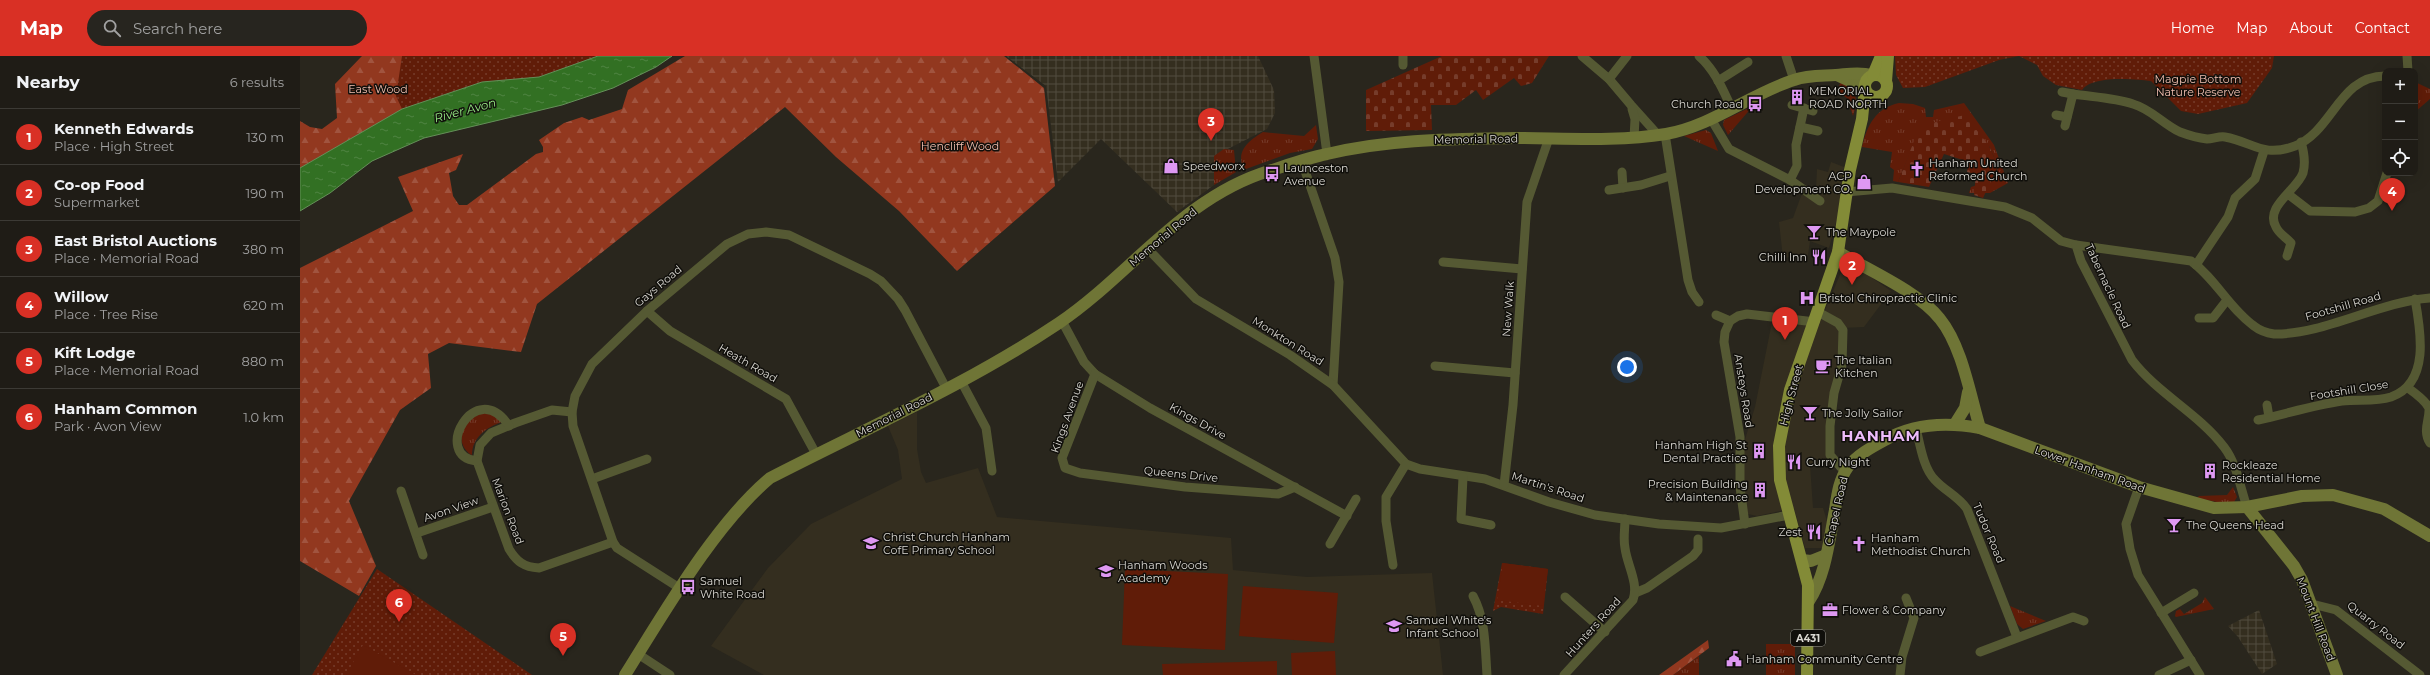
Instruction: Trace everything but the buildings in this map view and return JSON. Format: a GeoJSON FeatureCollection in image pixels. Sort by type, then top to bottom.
{"type":"FeatureCollection","features":[{"type":"Feature","properties":{"kind":"main road","name":"A431"},"geometry":{"type":"LineString","coordinates":[[1865,89],[1867,79],[1873,75],[1881,56]]}},
{"type":"Feature","properties":{"kind":"main road","name":"A431"},"geometry":{"type":"LineString","coordinates":[[1880,96],[1887,88],[1886,81],[1888,56]]}},
{"type":"Feature","properties":{"kind":"main road"},"geometry":{"type":"LineString","coordinates":[[1873,75],[1881,76],[1886,81]]}},
{"type":"Feature","properties":{"kind":"main road"},"geometry":{"type":"LineString","coordinates":[[1865,89],[1870,95],[1880,96]]}},
{"type":"Feature","properties":{"kind":"main road","name":"High Street"},"geometry":{"type":"LineString","coordinates":[[1807,675],[1809,601],[1806,574],[1780,480],[1779,446],[1790,390],[1817,317],[1838,252],[1846,192],[1862,119],[1865,89]]}},
{"type":"Feature","properties":{"kind":"main road","name":"High Street"},"geometry":{"type":"LineString","coordinates":[[1862,119],[1880,96]]}},
{"type":"Feature","properties":{"kind":"street"},"geometry":{"type":"LineString","coordinates":[[1314,56],[1326,154]]}},
{"type":"Feature","properties":{"kind":"street"},"geometry":{"type":"LineString","coordinates":[[1582,56],[1609,78],[1631,105],[1662,134],[1689,286],[1698,302]]}},
{"type":"Feature","properties":{"kind":"street"},"geometry":{"type":"LineString","coordinates":[[1609,78],[1627,56]]}},
{"type":"Feature","properties":{"kind":"street"},"geometry":{"type":"LineString","coordinates":[[1699,56],[1706,62],[1718,81],[1732,109]]}},
{"type":"Feature","properties":{"kind":"street"},"geometry":{"type":"LineString","coordinates":[[1786,56],[1794,80]]}},
{"type":"Feature","properties":{"kind":"street"},"geometry":{"type":"LineString","coordinates":[[2407,56],[2408,68]]}},
{"type":"Feature","properties":{"kind":"street"},"geometry":{"type":"LineString","coordinates":[[1718,81],[1748,62]]}},
{"type":"Feature","properties":{"kind":"street","name":"Memorial Road"},"geometry":{"type":"LineString","coordinates":[[625,675],[712,543],[754,491],[770,478],[961,381],[1003,358],[1062,321],[1100,291],[1183,217],[1222,192],[1265,172],[1326,154],[1421,141],[1634,138],[1662,134],[1711,119],[1794,80],[1852,73],[1873,75]]}},
{"type":"Feature","properties":{"kind":"street"},"geometry":{"type":"LineString","coordinates":[[1837,74],[1865,89]]}},
{"type":"Feature","properties":{"kind":"street"},"geometry":{"type":"LineString","coordinates":[[2062,92],[2134,104],[2170,126],[2192,136],[2235,139],[2264,151],[2294,146],[2301,142],[2318,130],[2346,94],[2358,83],[2369,77],[2382,76]]}},
{"type":"Feature","properties":{"kind":"street"},"geometry":{"type":"LineString","coordinates":[[2065,126],[2073,94]]}},
{"type":"Feature","properties":{"kind":"street"},"geometry":{"type":"LineString","coordinates":[[1631,105],[1635,119],[1634,138]]}},
{"type":"Feature","properties":{"kind":"street"},"geometry":{"type":"LineString","coordinates":[[1790,180],[1797,166],[1796,145],[1800,127],[1809,110],[1792,106]]}},
{"type":"Feature","properties":{"kind":"street"},"geometry":{"type":"LineString","coordinates":[[2056,115],[2067,117]]}},
{"type":"Feature","properties":{"kind":"street"},"geometry":{"type":"LineString","coordinates":[[1711,119],[1729,149],[1790,180],[1820,202]]}},
{"type":"Feature","properties":{"kind":"street"},"geometry":{"type":"LineString","coordinates":[[1800,127],[1818,131]]}},
{"type":"Feature","properties":{"kind":"street","name":"New Walk"},"geometry":{"type":"LineString","coordinates":[[1504,485],[1515,374],[1528,196],[1549,138]]}},
{"type":"Feature","properties":{"kind":"street"},"geometry":{"type":"LineString","coordinates":[[2287,256],[2290,243],[2276,228],[2274,218],[2280,202],[2300,181],[2303,171],[2304,154],[2301,142]]}},
{"type":"Feature","properties":{"kind":"street"},"geometry":{"type":"LineString","coordinates":[[2196,265],[2228,217],[2235,198],[2255,179],[2264,151]]}},
{"type":"Feature","properties":{"kind":"street"},"geometry":{"type":"LineString","coordinates":[[1302,162],[1334,258],[1339,282],[1333,385]]}},
{"type":"Feature","properties":{"kind":"street"},"geometry":{"type":"LineString","coordinates":[[1622,172],[1623,188]]}},
{"type":"Feature","properties":{"kind":"street"},"geometry":{"type":"LineString","coordinates":[[1609,190],[1641,185],[1670,176]]}},
{"type":"Feature","properties":{"kind":"street"},"geometry":{"type":"LineString","coordinates":[[2288,194],[2310,211],[2355,212],[2369,208],[2378,201],[2386,176]]}},
{"type":"Feature","properties":{"kind":"street","name":"Tabernacle Road"},"geometry":{"type":"LineString","coordinates":[[1846,192],[1892,188],[2005,207],[2032,218],[2061,241],[2076,245],[2081,261],[2132,360],[2153,384],[2204,425],[2224,447],[2236,471],[2246,508]]}},
{"type":"Feature","properties":{"kind":"street","name":"Gays Road"},"geometry":{"type":"LineString","coordinates":[[613,542],[573,426],[572,412],[575,396],[592,364],[647,311],[728,244],[748,234],[766,232],[789,235],[870,274],[890,290],[905,310],[946,388]]}},
{"type":"Feature","properties":{"kind":"street","name":"Footshill Road"},"geometry":{"type":"LineString","coordinates":[[2076,245],[2178,258],[2196,265],[2206,272],[2227,300],[2255,327],[2274,334],[2313,328],[2415,299],[2430,298]]}},
{"type":"Feature","properties":{"kind":"street","name":"Monkton Road"},"geometry":{"type":"LineString","coordinates":[[1148,248],[1196,299],[1290,355],[1333,385],[1406,464]]}},
{"type":"Feature","properties":{"kind":"street"},"geometry":{"type":"LineString","coordinates":[[1838,252],[1921,300],[1940,319],[1955,347],[1980,428]]}},
{"type":"Feature","properties":{"kind":"street"},"geometry":{"type":"LineString","coordinates":[[1443,262],[1522,269]]}},
{"type":"Feature","properties":{"kind":"street"},"geometry":{"type":"LineString","coordinates":[[2415,299],[2424,351],[2424,361],[2408,388],[2429,409],[2430,417],[2426,432],[2430,443]]}},
{"type":"Feature","properties":{"kind":"street"},"geometry":{"type":"LineString","coordinates":[[2199,318],[2213,318],[2227,300]]}},
{"type":"Feature","properties":{"kind":"street","name":"Heath Road"},"geometry":{"type":"LineString","coordinates":[[647,311],[670,331],[786,399],[816,454]]}},
{"type":"Feature","properties":{"kind":"street"},"geometry":{"type":"LineString","coordinates":[[1716,315],[1730,321],[1738,316],[1747,314],[1817,317],[1838,323],[1843,330],[1842,365],[1834,393],[1830,426],[1830,455],[1845,472]]}},
{"type":"Feature","properties":{"kind":"street","name":"Kings Drive"},"geometry":{"type":"LineString","coordinates":[[1062,321],[1084,362],[1095,374],[1150,408],[1346,516]]}},
{"type":"Feature","properties":{"kind":"street","name":"Ansteys Road"},"geometry":{"type":"LineString","coordinates":[[1730,321],[1724,332],[1724,342],[1740,437],[1740,484],[1745,524]]}},
{"type":"Feature","properties":{"kind":"street"},"geometry":{"type":"LineString","coordinates":[[1435,366],[1515,374]]}},
{"type":"Feature","properties":{"kind":"street","name":"Kings Avenue"},"geometry":{"type":"LineString","coordinates":[[1065,468],[1062,458],[1095,374]]}},
{"type":"Feature","properties":{"kind":"street"},"geometry":{"type":"LineString","coordinates":[[961,381],[986,428],[992,471]]}},
{"type":"Feature","properties":{"kind":"street","name":"Footshill Close"},"geometry":{"type":"LineString","coordinates":[[2258,420],[2340,401],[2391,397],[2408,388]]}},
{"type":"Feature","properties":{"kind":"street"},"geometry":{"type":"LineString","coordinates":[[1955,424],[1965,408],[1968,389]]}},
{"type":"Feature","properties":{"kind":"street"},"geometry":{"type":"LineString","coordinates":[[2267,405],[2268,417]]}},
{"type":"Feature","properties":{"kind":"street"},"geometry":{"type":"LineString","coordinates":[[509,426],[503,416],[493,410],[483,410],[472,413],[458,428],[458,448],[463,457],[470,461],[477,461],[480,445],[491,433],[552,410],[572,412]]}},
{"type":"Feature","properties":{"kind":"street","name":"Chapel Road"},"geometry":{"type":"LineString","coordinates":[[1809,601],[1820,579],[1839,487],[1845,472],[1869,448],[1894,435],[1916,428],[1955,424],[1980,428]]}},
{"type":"Feature","properties":{"kind":"street","name":"Tudor Road"},"geometry":{"type":"LineString","coordinates":[[1916,428],[1922,452],[1931,475],[1935,480],[1960,499],[1967,509],[2017,637]]}},
{"type":"Feature","properties":{"kind":"street","name":"Lower Hanham Road"},"geometry":{"type":"LineString","coordinates":[[1980,428],[2139,487],[2214,508],[2246,508],[2302,496],[2333,495],[2384,509],[2430,536]]}},
{"type":"Feature","properties":{"kind":"street"},"geometry":{"type":"LineString","coordinates":[[592,479],[647,458]]}},
{"type":"Feature","properties":{"kind":"street","name":"Marion Road"},"geometry":{"type":"LineString","coordinates":[[477,461],[509,550],[516,561],[526,567],[539,568],[613,542]]}},
{"type":"Feature","properties":{"kind":"street"},"geometry":{"type":"LineString","coordinates":[[1393,565],[1386,521],[1386,497],[1406,464]]}},
{"type":"Feature","properties":{"kind":"street","name":"Martin's Road"},"geometry":{"type":"LineString","coordinates":[[1406,464],[1463,477],[1485,479],[1549,502],[1595,514],[1625,519],[1696,527],[1721,528],[1789,515]]}},
{"type":"Feature","properties":{"kind":"street","name":"Queens Drive"},"geometry":{"type":"LineString","coordinates":[[1065,468],[1087,474],[1185,487],[1278,494],[1295,487]]}},
{"type":"Feature","properties":{"kind":"street"},"geometry":{"type":"LineString","coordinates":[[1463,477],[1461,517],[1463,522],[1491,525]]}},
{"type":"Feature","properties":{"kind":"street"},"geometry":{"type":"LineString","coordinates":[[2139,487],[2126,524],[2130,549],[2138,575],[2200,675]]}},
{"type":"Feature","properties":{"kind":"street","name":"Avon View"},"geometry":{"type":"LineString","coordinates":[[401,491],[417,533],[423,555]]}},
{"type":"Feature","properties":{"kind":"street"},"geometry":{"type":"LineString","coordinates":[[1330,544],[1356,499]]}},
{"type":"Feature","properties":{"kind":"street","name":"Avon View"},"geometry":{"type":"LineString","coordinates":[[417,533],[493,507]]}},
{"type":"Feature","properties":{"kind":"street","name":"Mount Hill Road"},"geometry":{"type":"LineString","coordinates":[[2246,508],[2294,566],[2312,604],[2337,675]]}},
{"type":"Feature","properties":{"kind":"street","name":"Hunters Road"},"geometry":{"type":"LineString","coordinates":[[1565,675],[1633,600],[1635,593],[1624,547],[1625,519]]}},
{"type":"Feature","properties":{"kind":"street","name":"Hunters Road"},"geometry":{"type":"LineString","coordinates":[[1635,593],[1647,588],[1693,556],[1698,550],[1698,539]]}},
{"type":"Feature","properties":{"kind":"street"},"geometry":{"type":"LineString","coordinates":[[613,542],[617,548],[681,589]]}},
{"type":"Feature","properties":{"kind":"street","name":"Chapel Road"},"geometry":{"type":"LineString","coordinates":[[1802,560],[1811,561],[1826,555]]}},
{"type":"Feature","properties":{"kind":"street","name":"Chapel Road"},"geometry":{"type":"LineString","coordinates":[[1806,574],[1818,565],[1826,555]]}},
{"type":"Feature","properties":{"kind":"street"},"geometry":{"type":"LineString","coordinates":[[2161,613],[2194,593]]}},
{"type":"Feature","properties":{"kind":"street"},"geometry":{"type":"LineString","coordinates":[[1473,596],[1480,612],[1483,628],[1487,675]]}},
{"type":"Feature","properties":{"kind":"street"},"geometry":{"type":"LineString","coordinates":[[1565,597],[1605,632]]}},
{"type":"Feature","properties":{"kind":"street"},"geometry":{"type":"LineString","coordinates":[[1900,675],[1902,657],[1914,618],[1906,598]]}},
{"type":"Feature","properties":{"kind":"street","name":"Quarry Road"},"geometry":{"type":"LineString","coordinates":[[2312,604],[2336,610],[2420,675]]}},
{"type":"Feature","properties":{"kind":"street"},"geometry":{"type":"LineString","coordinates":[[1980,652],[2073,617],[2084,621]]}},
{"type":"Feature","properties":{"kind":"street"},"geometry":{"type":"LineString","coordinates":[[638,654],[670,675]]}},
{"type":"Feature","properties":{"kind":"street"},"geometry":{"type":"LineString","coordinates":[[2159,675],[2191,660]]}},
{"type":"Feature","properties":{"kind":"shaded area"},"geometry":{"type":"Polygon","coordinates":[[[1006,56],[1258,56],[1274,90],[1275,113],[1267,129],[1214,156],[1214,185],[1177,212],[1101,139],[1058,182],[1046,86],[1006,56]]]}},
{"type":"Feature","properties":{"kind":"shaded area"},"geometry":{"type":"Polygon","coordinates":[[[1831,162],[1844,167],[1839,211],[1829,248],[1810,241],[1808,255],[1783,258],[1779,222],[1793,218],[1805,185],[1816,189],[1817,169],[1828,172],[1831,162]]]}},
{"type":"Feature","properties":{"kind":"shaded area"},"geometry":{"type":"Polygon","coordinates":[[[1845,263],[1865,273],[1891,291],[1864,327],[1841,328],[1842,358],[1834,391],[1832,462],[1810,465],[1813,508],[1823,508],[1827,521],[1825,548],[1805,548],[1794,508],[1757,516],[1748,514],[1743,494],[1743,446],[1755,407],[1772,322],[1819,324],[1845,263]]]}},
{"type":"Feature","properties":{"kind":"shaded area","name":"Hanham Woods Academy"},"geometry":{"type":"Polygon","coordinates":[[[917,412],[917,449],[921,472],[926,483],[978,468],[997,517],[1231,538],[1233,570],[1307,577],[1432,573],[1443,675],[764,675],[711,646],[768,568],[811,524],[902,479],[898,450],[888,426],[917,412]]]}},
{"type":"Feature","properties":{"kind":"shaded area"},"geometry":{"type":"Polygon","coordinates":[[[2259,610],[2277,664],[2262,674],[2238,637],[2228,626],[2259,610]]]}},
{"type":"Feature","properties":{"kind":"green space","name":"East Wood"},"geometry":{"type":"Polygon","coordinates":[[[362,56],[469,56],[429,93],[300,173],[300,121],[310,127],[322,129],[337,118],[335,84],[362,56]]]}},
{"type":"Feature","properties":{"kind":"green space"},"geometry":{"type":"Polygon","coordinates":[[[402,56],[598,56],[539,77],[482,82],[402,109],[396,96],[402,56]]]}},
{"type":"Feature","properties":{"kind":"green space","name":"Hencliff Wood"},"geometry":{"type":"Polygon","coordinates":[[[685,56],[1004,56],[1044,88],[1055,186],[957,271],[899,211],[836,157],[785,107],[537,304],[521,352],[449,343],[428,354],[431,388],[400,410],[349,501],[376,566],[359,596],[300,561],[300,268],[413,211],[398,177],[463,154],[456,170],[449,173],[453,196],[459,205],[467,205],[536,154],[543,152],[543,147],[539,140],[564,123],[582,117],[589,120],[622,109],[628,90],[685,56]]]}},
{"type":"Feature","properties":{"kind":"green space"},"geometry":{"type":"Polygon","coordinates":[[[1442,56],[1549,56],[1532,83],[1521,86],[1514,78],[1483,100],[1476,90],[1456,105],[1431,105],[1432,130],[1366,131],[1366,90],[1442,56]]]}},
{"type":"Feature","properties":{"kind":"green space"},"geometry":{"type":"Polygon","coordinates":[[[1895,56],[2019,56],[1999,60],[1925,87],[1903,88],[1896,75],[1895,56]]]}},
{"type":"Feature","properties":{"kind":"green space","name":"Magpie Bottom Nature Reserve"},"geometry":{"type":"Polygon","coordinates":[[[2019,56],[2274,56],[2272,68],[2247,103],[2198,114],[2181,111],[2151,81],[2135,79],[2104,80],[2087,85],[2082,90],[2056,85],[2043,76],[2037,65],[2019,56]]]}},
{"type":"Feature","properties":{"kind":"green space"},"geometry":{"type":"Polygon","coordinates":[[[1840,83],[1850,88],[1855,96],[1856,106],[1853,116],[1847,98],[1838,92],[1840,83]]]}},
{"type":"Feature","properties":{"kind":"green space"},"geometry":{"type":"Polygon","coordinates":[[[2418,83],[2430,89],[2430,99],[2418,109],[2418,83]]]}},
{"type":"Feature","properties":{"kind":"green space"},"geometry":{"type":"Polygon","coordinates":[[[1899,103],[1913,104],[1925,108],[1926,117],[1933,117],[1934,110],[1964,103],[1994,145],[2008,183],[1990,193],[1969,193],[1971,187],[1996,179],[1998,166],[1989,146],[1919,131],[1898,182],[1893,181],[1894,170],[1890,167],[1892,152],[1862,147],[1870,125],[1879,113],[1891,105],[1899,103]]]}},
{"type":"Feature","properties":{"kind":"green space"},"geometry":{"type":"Polygon","coordinates":[[[1753,106],[1728,135],[1723,125],[1724,120],[1753,106]]]}},
{"type":"Feature","properties":{"kind":"green space"},"geometry":{"type":"Polygon","coordinates":[[[1965,115],[1989,146],[1998,166],[1983,198],[1974,195],[1976,174],[1967,172],[1969,162],[1944,154],[1929,187],[1898,182],[1918,131],[1931,123],[1965,115]]]}},
{"type":"Feature","properties":{"kind":"green space"},"geometry":{"type":"Polygon","coordinates":[[[1316,125],[1318,139],[1312,149],[1290,153],[1246,169],[1243,167],[1241,155],[1243,151],[1253,138],[1263,132],[1304,136],[1316,125]]]}},
{"type":"Feature","properties":{"kind":"green space"},"geometry":{"type":"Polygon","coordinates":[[[1706,130],[1711,133],[1718,151],[1684,136],[1706,130]]]}},
{"type":"Feature","properties":{"kind":"green space"},"geometry":{"type":"Polygon","coordinates":[[[1224,149],[1234,150],[1236,172],[1214,185],[1214,156],[1224,149]]]}},
{"type":"Feature","properties":{"kind":"green space"},"geometry":{"type":"Polygon","coordinates":[[[484,412],[492,413],[502,422],[485,430],[477,438],[474,443],[472,455],[468,453],[463,445],[461,435],[463,426],[472,418],[484,412]]]}},
{"type":"Feature","properties":{"kind":"green space"},"geometry":{"type":"Polygon","coordinates":[[[2233,487],[2237,497],[2234,502],[2217,502],[2197,498],[2199,496],[2227,495],[2233,487]]]}},
{"type":"Feature","properties":{"kind":"green space"},"geometry":{"type":"Polygon","coordinates":[[[1502,563],[1548,569],[1543,614],[1501,607],[1493,611],[1502,563]]]}},
{"type":"Feature","properties":{"kind":"green space"},"geometry":{"type":"Polygon","coordinates":[[[1503,563],[1548,569],[1543,606],[1497,600],[1503,563]]]}},
{"type":"Feature","properties":{"kind":"green space"},"geometry":{"type":"Polygon","coordinates":[[[377,569],[532,675],[312,675],[377,569]]]}},
{"type":"Feature","properties":{"kind":"green space"},"geometry":{"type":"Polygon","coordinates":[[[1125,569],[1228,574],[1225,650],[1122,645],[1125,569]]]}},
{"type":"Feature","properties":{"kind":"green space"},"geometry":{"type":"Polygon","coordinates":[[[1243,586],[1338,593],[1334,643],[1239,636],[1243,586]]]}},
{"type":"Feature","properties":{"kind":"green space"},"geometry":{"type":"Polygon","coordinates":[[[2205,597],[2214,609],[2175,616],[2176,611],[2180,609],[2184,614],[2202,603],[2205,597]]]}},
{"type":"Feature","properties":{"kind":"green space"},"geometry":{"type":"Polygon","coordinates":[[[2010,606],[2046,621],[2023,629],[2017,624],[2010,606]]]}},
{"type":"Feature","properties":{"kind":"green space"},"geometry":{"type":"Polygon","coordinates":[[[1708,640],[1709,648],[1673,675],[1659,675],[1708,640]]]}},
{"type":"Feature","properties":{"kind":"green space"},"geometry":{"type":"Polygon","coordinates":[[[1766,644],[1795,644],[1795,675],[1766,675],[1766,644]]]}},
{"type":"Feature","properties":{"kind":"green space"},"geometry":{"type":"Polygon","coordinates":[[[363,645],[416,675],[346,675],[363,645]]]}},
{"type":"Feature","properties":{"kind":"green space"},"geometry":{"type":"Polygon","coordinates":[[[1335,651],[1336,675],[1292,675],[1291,653],[1335,651]]]}},
{"type":"Feature","properties":{"kind":"green space"},"geometry":{"type":"Polygon","coordinates":[[[1699,656],[1699,675],[1673,675],[1699,656]]]}},
{"type":"Feature","properties":{"kind":"green space"},"geometry":{"type":"Polygon","coordinates":[[[1277,661],[1277,675],[1163,675],[1162,664],[1277,661]]]}},
{"type":"Feature","properties":{"kind":"water","name":"River Avon"},"geometry":{"type":"Polygon","coordinates":[[[598,56],[672,56],[656,67],[613,88],[562,105],[424,138],[372,161],[330,193],[300,211],[300,168],[402,109],[482,82],[539,77],[598,56]]]}},
{"type":"Feature","properties":{"kind":"place","name":"MEMORIAL ROAD NORTH"},"geometry":{"type":"Point","coordinates":[1797,97]}},
{"type":"Feature","properties":{"kind":"place","name":"Church Road"},"geometry":{"type":"Point","coordinates":[1755,104]}},
{"type":"Feature","properties":{"kind":"place","name":"East Bristol Auctions"},"geometry":{"type":"Point","coordinates":[1211,141]}},
{"type":"Feature","properties":{"kind":"place","name":"Speedworx"},"geometry":{"type":"Point","coordinates":[1171,166]}},
{"type":"Feature","properties":{"kind":"place","name":"Hanham United Reformed Church"},"geometry":{"type":"Point","coordinates":[1917,169]}},
{"type":"Feature","properties":{"kind":"place","name":"Launceston Avenue"},"geometry":{"type":"Point","coordinates":[1272,174]}},
{"type":"Feature","properties":{"kind":"place","name":"ACP Development CO."},"geometry":{"type":"Point","coordinates":[1864,182]}},
{"type":"Feature","properties":{"kind":"place","name":"Willow"},"geometry":{"type":"Point","coordinates":[2392,211]}},
{"type":"Feature","properties":{"kind":"place","name":"The Maypole"},"geometry":{"type":"Point","coordinates":[1814,232]}},
{"type":"Feature","properties":{"kind":"place","name":"Chilli Inn"},"geometry":{"type":"Point","coordinates":[1819,257]}},
{"type":"Feature","properties":{"kind":"place","name":"Co-op Food"},"geometry":{"type":"Point","coordinates":[1852,285]}},
{"type":"Feature","properties":{"kind":"place","name":"Bristol Chiropractic Clinic"},"geometry":{"type":"Point","coordinates":[1807,298]}},
{"type":"Feature","properties":{"kind":"place","name":"Kenneth Edwards"},"geometry":{"type":"Point","coordinates":[1785,340]}},
{"type":"Feature","properties":{"kind":"place","name":"The Italian Kitchen"},"geometry":{"type":"Point","coordinates":[1823,366]}},
{"type":"Feature","properties":{"kind":"place","name":"The Jolly Sailor"},"geometry":{"type":"Point","coordinates":[1810,413]}},
{"type":"Feature","properties":{"kind":"place","name":"Hanham High St Dental Practice"},"geometry":{"type":"Point","coordinates":[1759,451]}},
{"type":"Feature","properties":{"kind":"place","name":"Curry Night"},"geometry":{"type":"Point","coordinates":[1794,462]}},
{"type":"Feature","properties":{"kind":"place","name":"Rockleaze Residential Home"},"geometry":{"type":"Point","coordinates":[2210,471]}},
{"type":"Feature","properties":{"kind":"place","name":"Precision Building & Maintenance"},"geometry":{"type":"Point","coordinates":[1760,490]}},
{"type":"Feature","properties":{"kind":"place","name":"The Queens Head"},"geometry":{"type":"Point","coordinates":[2174,525]}},
{"type":"Feature","properties":{"kind":"place","name":"Zest"},"geometry":{"type":"Point","coordinates":[1814,532]}},
{"type":"Feature","properties":{"kind":"place","name":"Christ Church Hanham CofE Primary School"},"geometry":{"type":"Point","coordinates":[871,543]}},
{"type":"Feature","properties":{"kind":"place","name":"Hanham Methodist Church"},"geometry":{"type":"Point","coordinates":[1859,544]}},
{"type":"Feature","properties":{"kind":"place","name":"Hanham Woods Academy"},"geometry":{"type":"Point","coordinates":[1106,571]}},
{"type":"Feature","properties":{"kind":"place","name":"Samuel White Road"},"geometry":{"type":"Point","coordinates":[688,587]}},
{"type":"Feature","properties":{"kind":"place","name":"Flower & Company"},"geometry":{"type":"Point","coordinates":[1830,610]}},
{"type":"Feature","properties":{"kind":"place","name":"Hanham Common"},"geometry":{"type":"Point","coordinates":[399,622]}},
{"type":"Feature","properties":{"kind":"place","name":"Samuel White's Infant School"},"geometry":{"type":"Point","coordinates":[1394,626]}},
{"type":"Feature","properties":{"kind":"place","name":"Kift Lodge"},"geometry":{"type":"Point","coordinates":[563,656]}},
{"type":"Feature","properties":{"kind":"place","name":"Hanham Community Centre"},"geometry":{"type":"Point","coordinates":[1734,659]}},
{"type":"Feature","properties":{"kind":"district","name":"HANHAM"},"geometry":{"type":"Point","coordinates":[1881,435]}}]}
